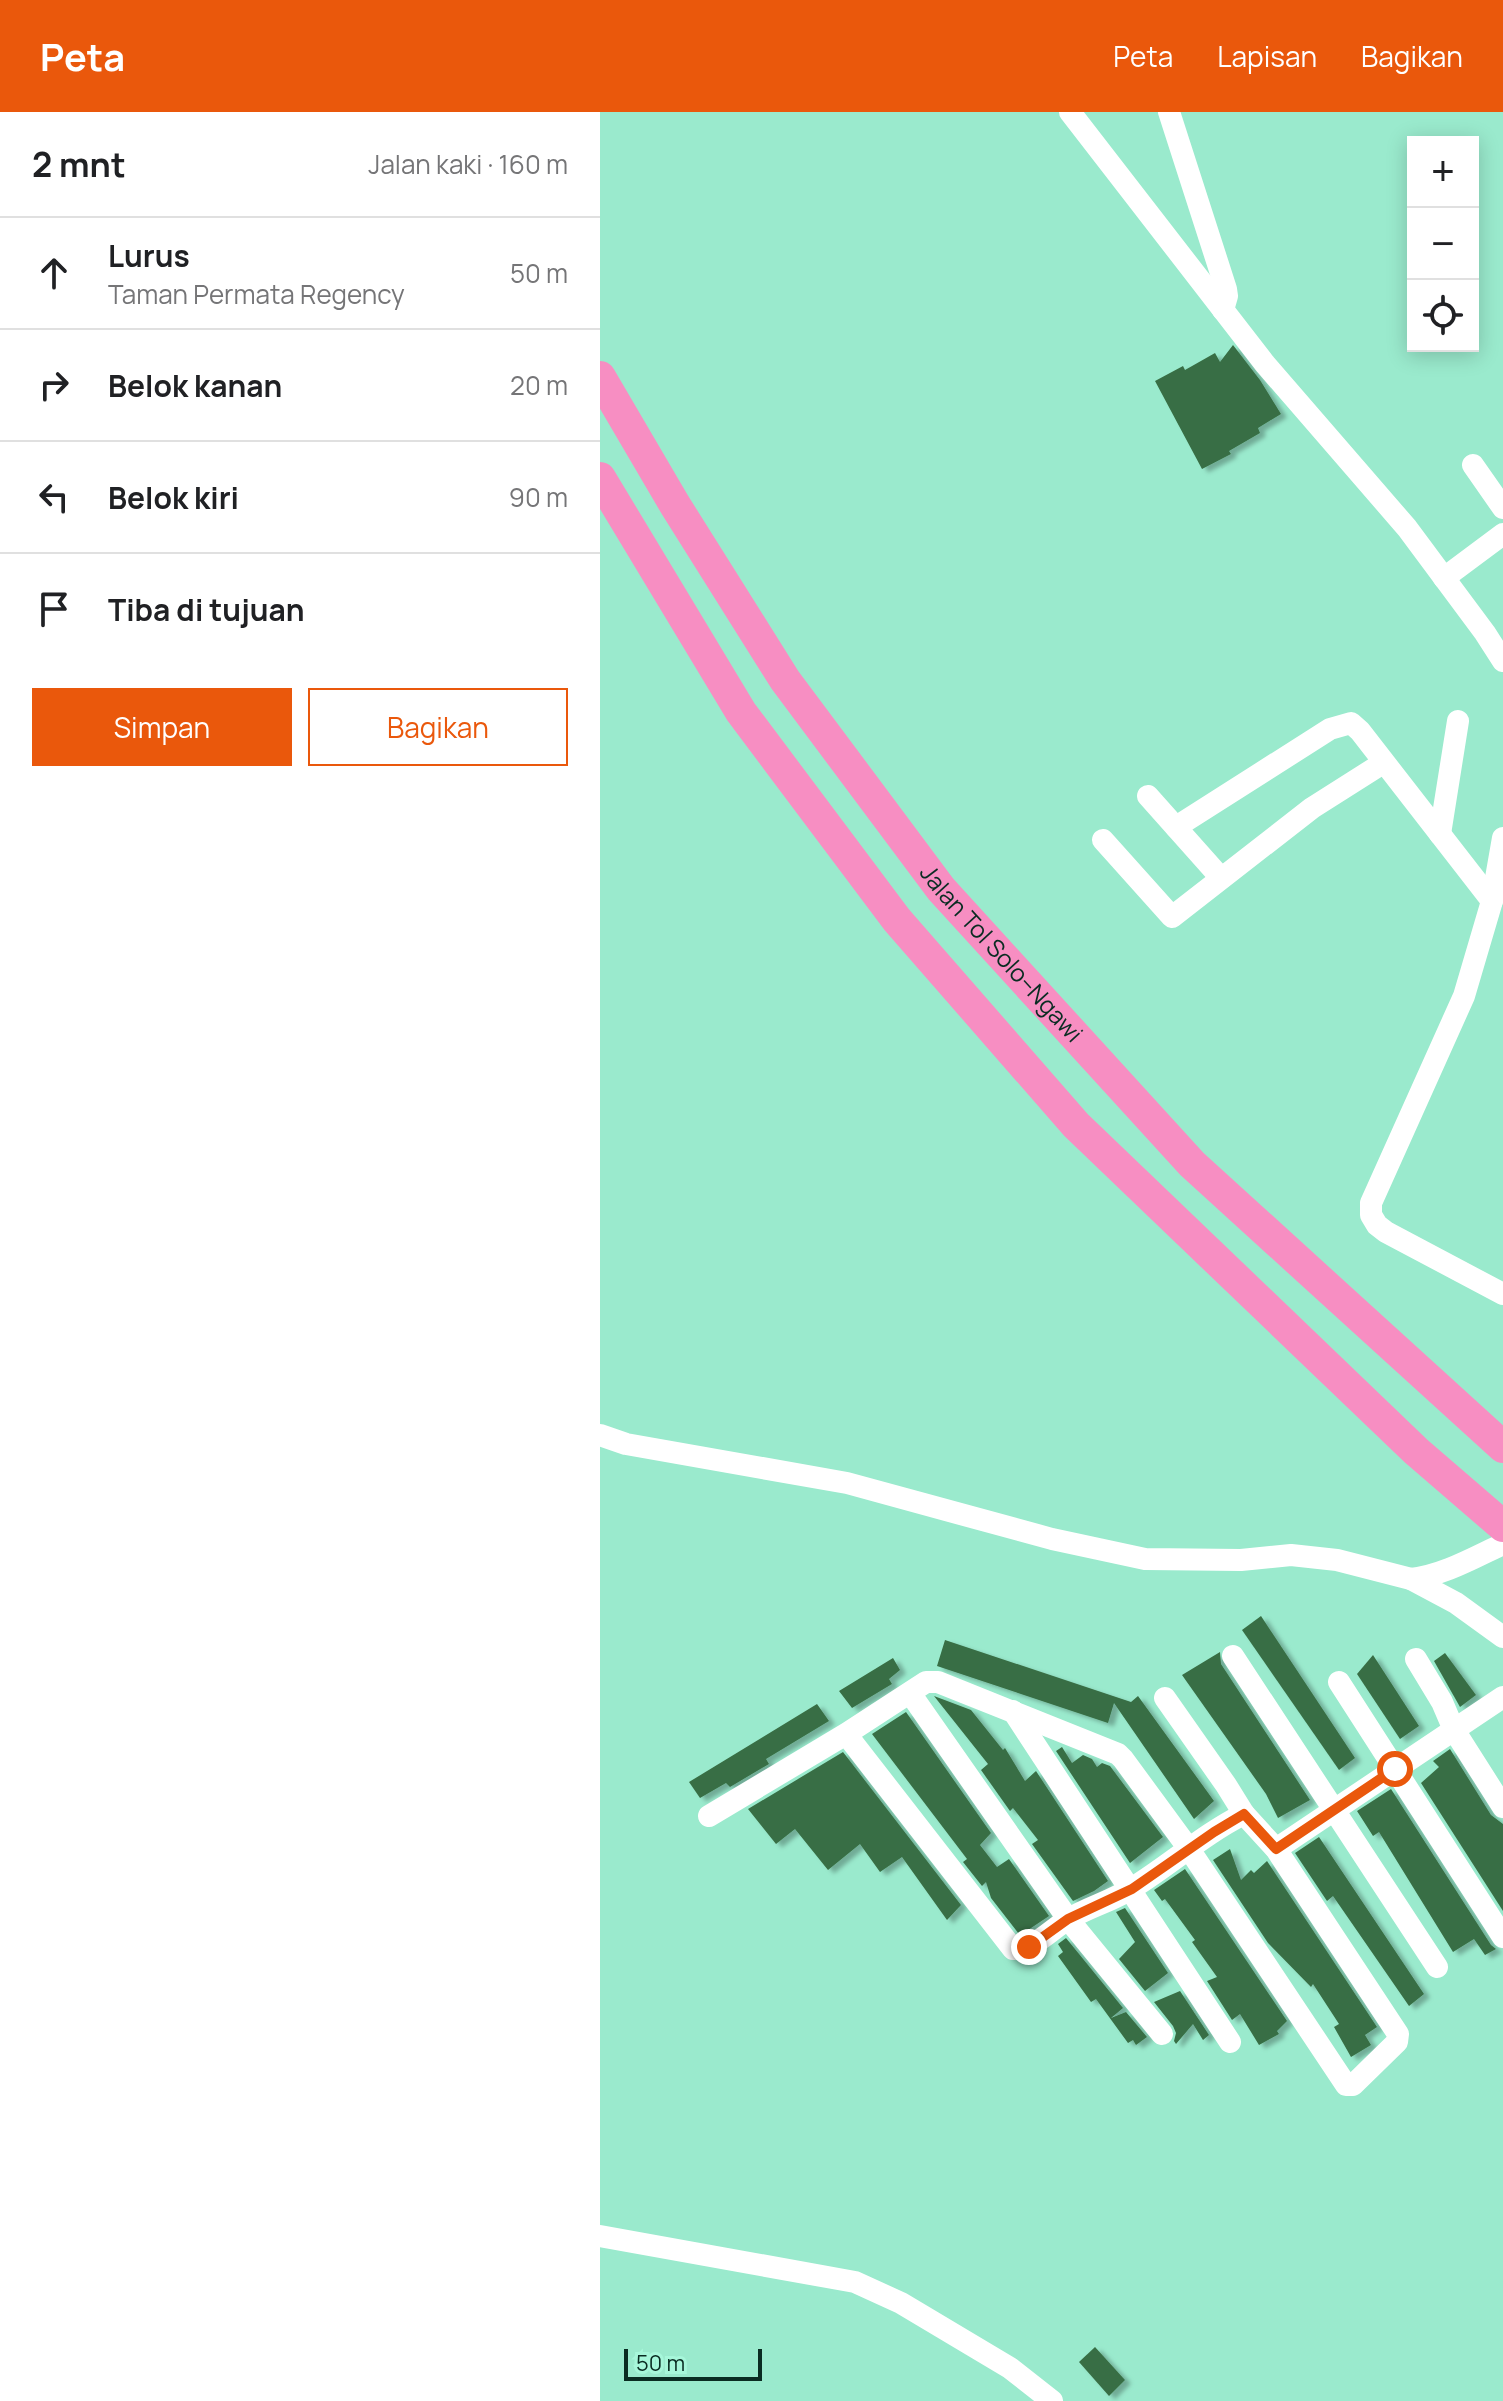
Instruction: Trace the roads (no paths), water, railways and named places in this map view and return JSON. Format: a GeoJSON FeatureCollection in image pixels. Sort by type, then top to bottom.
{"type":"FeatureCollection","features":[{"type":"Feature","properties":{"kind":"highway","name":"Jalan Tol Solo–Ngawi"},"geometry":{"type":"LineString","coordinates":[[600,377],[675,505],[785,680],[941,889],[1192,1164],[1503,1447]]}},
{"type":"Feature","properties":{"kind":"highway"},"geometry":{"type":"LineString","coordinates":[[600,478],[741,712],[908,933],[1076,1125],[1416,1451],[1503,1526]]}},
{"type":"Feature","properties":{"kind":"street"},"geometry":{"type":"LineString","coordinates":[[1070,112],[1265,364],[1407,528],[1503,661]]}},
{"type":"Feature","properties":{"kind":"street"},"geometry":{"type":"LineString","coordinates":[[1169,112],[1226,289],[1223,310]]}},
{"type":"Feature","properties":{"kind":"street"},"geometry":{"type":"LineString","coordinates":[[1473,465],[1496,481],[1503,508]]}},
{"type":"Feature","properties":{"kind":"street"},"geometry":{"type":"LineString","coordinates":[[1444,578],[1503,534]]}},
{"type":"Feature","properties":{"kind":"street"},"geometry":{"type":"LineString","coordinates":[[1440,834],[1458,721]]}},
{"type":"Feature","properties":{"kind":"street"},"geometry":{"type":"LineString","coordinates":[[1176,827],[1340,724],[1351,723],[1492,901]]}},
{"type":"Feature","properties":{"kind":"street"},"geometry":{"type":"LineString","coordinates":[[1103,840],[1172,917],[1312,808],[1383,763]]}},
{"type":"Feature","properties":{"kind":"street"},"geometry":{"type":"LineString","coordinates":[[1148,796],[1221,878]]}},
{"type":"Feature","properties":{"kind":"street"},"geometry":{"type":"LineString","coordinates":[[1503,838],[1492,901],[1464,996],[1371,1203],[1371,1215],[1386,1232],[1503,1294]]}},
{"type":"Feature","properties":{"kind":"street"},"geometry":{"type":"LineString","coordinates":[[600,1435],[626,1444],[847,1483],[1052,1539],[1145,1559],[1241,1560],[1291,1555],[1337,1560],[1411,1579],[1456,1603],[1503,1637]]}},
{"type":"Feature","properties":{"kind":"street"},"geometry":{"type":"LineString","coordinates":[[1411,1579],[1446,1571],[1503,1544]]}},
{"type":"Feature","properties":{"kind":"street"},"geometry":{"type":"LineString","coordinates":[[1233,1656],[1437,1967]]}},
{"type":"Feature","properties":{"kind":"street"},"geometry":{"type":"LineString","coordinates":[[1416,1659],[1454,1730],[1503,1807]]}},
{"type":"Feature","properties":{"kind":"street"},"geometry":{"type":"LineString","coordinates":[[709,1816],[926,1682],[934,1681],[1118,1754],[1189,1849],[1344,2082],[1350,2086],[1397,2042],[1398,2034],[1276,1849],[1244,1814],[1165,1698]]}},
{"type":"Feature","properties":{"kind":"street"},"geometry":{"type":"LineString","coordinates":[[1339,1682],[1503,1937]]}},
{"type":"Feature","properties":{"kind":"street"},"geometry":{"type":"LineString","coordinates":[[910,1693],[1068,1919],[1162,2034]]}},
{"type":"Feature","properties":{"kind":"street"},"geometry":{"type":"LineString","coordinates":[[1276,1849],[1503,1697]]}},
{"type":"Feature","properties":{"kind":"street"},"geometry":{"type":"LineString","coordinates":[[1013,1711],[1230,2042]]}},
{"type":"Feature","properties":{"kind":"street"},"geometry":{"type":"LineString","coordinates":[[846,1734],[1013,1949],[1029,1947],[1068,1919],[1132,1889],[1244,1814]]}},
{"type":"Feature","properties":{"kind":"street"},"geometry":{"type":"LineString","coordinates":[[600,2236],[855,2282],[915,2311],[1010,2368],[1052,2401]]}}]}
